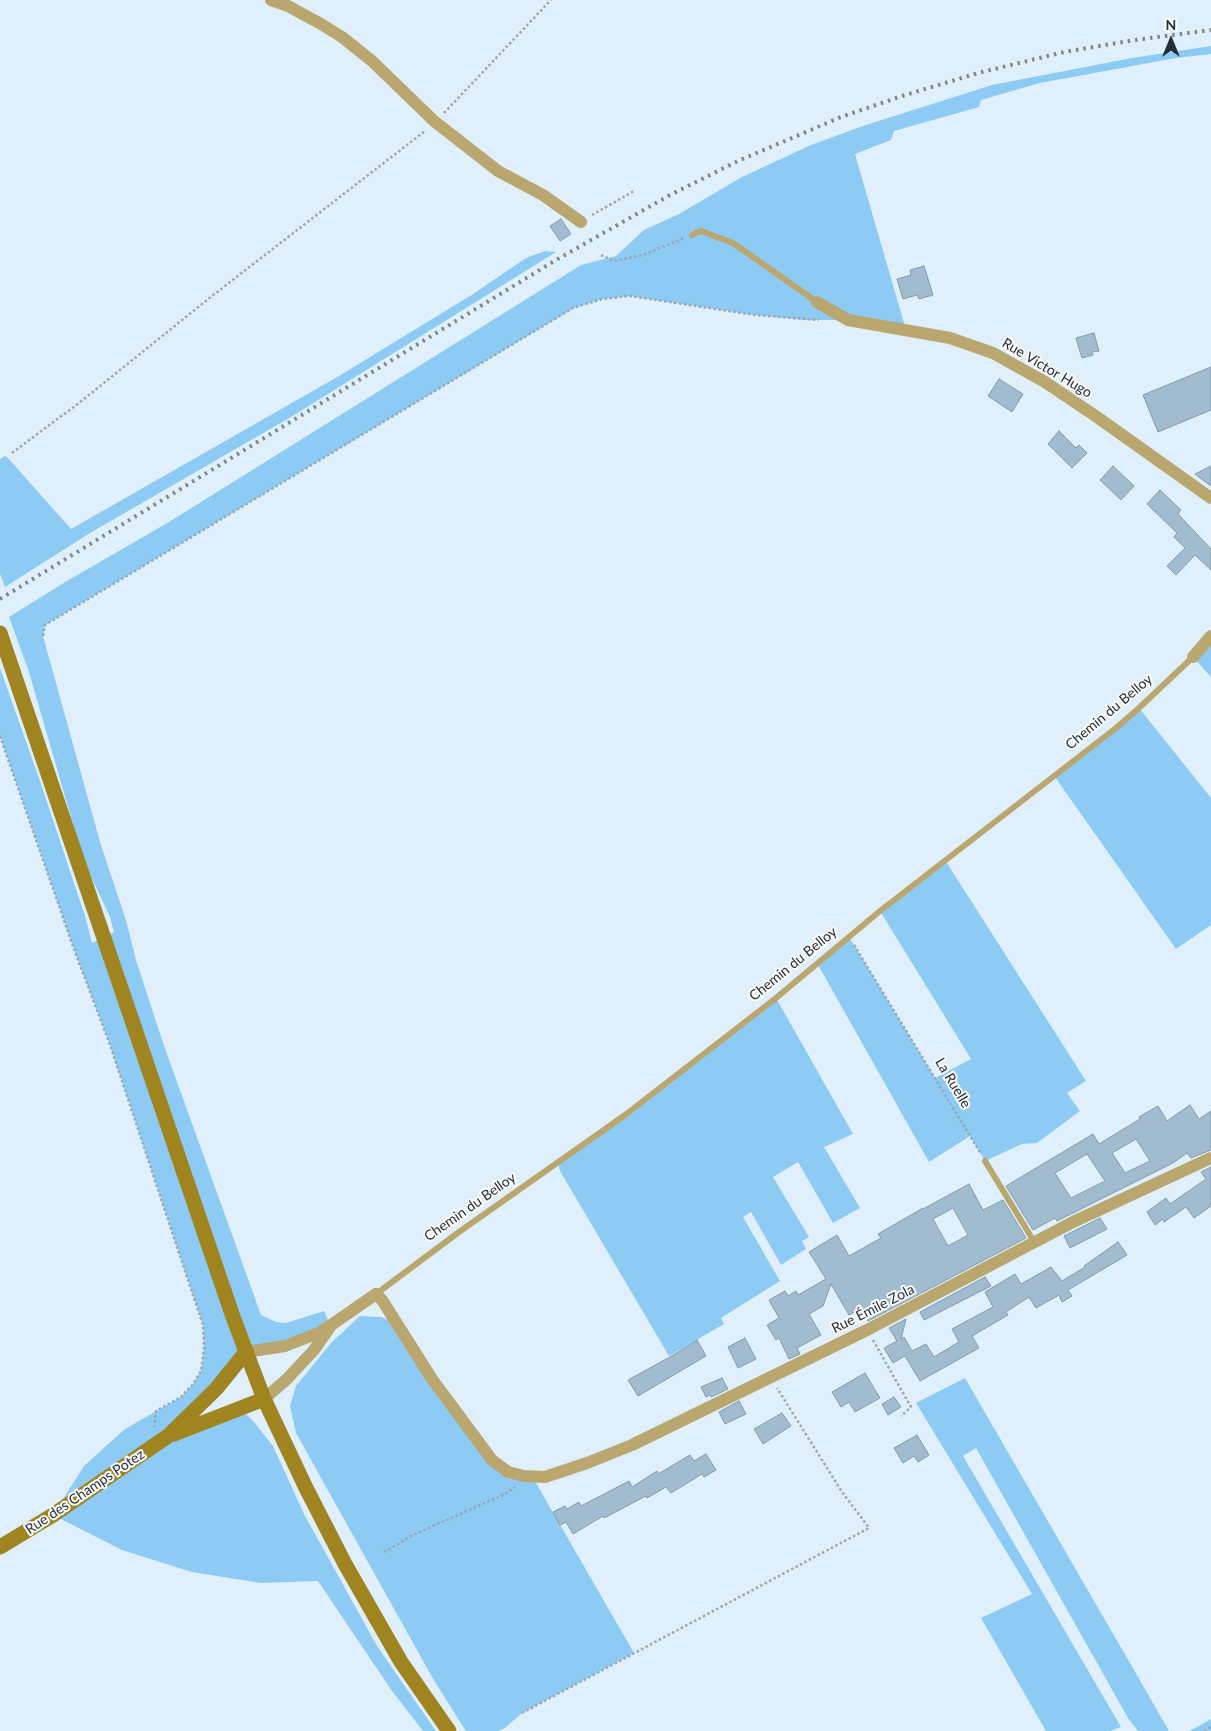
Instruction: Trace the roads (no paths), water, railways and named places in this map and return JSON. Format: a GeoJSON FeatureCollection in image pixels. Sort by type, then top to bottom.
{"type":"FeatureCollection","features":[{"type":"Feature","properties":{"kind":"street"},"geometry":{"type":"LineString","coordinates":[[272,0],[313,19],[342,37],[372,62],[434,121],[498,171],[543,195],[581,222]]}},
{"type":"Feature","properties":{"kind":"street","name":"Rue Victor Hugo"},"geometry":{"type":"LineString","coordinates":[[817,302],[848,320],[950,338],[993,353],[1045,382],[1211,498]]}},
{"type":"Feature","properties":{"kind":"street"},"geometry":{"type":"LineString","coordinates":[[0,633],[246,1352],[264,1399],[306,1488],[345,1564],[401,1662],[449,1731]]}},
{"type":"Feature","properties":{"kind":"street","name":"Chemin du Belloy"},"geometry":{"type":"LineString","coordinates":[[1193,657],[1211,636]]}},
{"type":"Feature","properties":{"kind":"street","name":"Rue Émile Zola"},"geometry":{"type":"LineString","coordinates":[[376,1294],[382,1300],[432,1379],[492,1460],[508,1472],[524,1476],[545,1477],[587,1464],[632,1444],[867,1330],[1033,1242],[1211,1158]]}},
{"type":"Feature","properties":{"kind":"street"},"geometry":{"type":"LineString","coordinates":[[246,1352],[286,1346],[322,1332],[376,1294]]}},
{"type":"Feature","properties":{"kind":"street"},"geometry":{"type":"LineString","coordinates":[[264,1399],[286,1380],[314,1350],[331,1326]]}},
{"type":"Feature","properties":{"kind":"street","name":"Rue des Champs Potez"},"geometry":{"type":"LineString","coordinates":[[0,1547],[53,1515],[168,1436],[216,1389],[246,1352]]}},
{"type":"Feature","properties":{"kind":"street","name":"Rue des Champs Potez"},"geometry":{"type":"LineString","coordinates":[[168,1436],[264,1399]]}},
{"type":"Feature","properties":{"kind":"lane"},"geometry":{"type":"LineString","coordinates":[[692,235],[701,232],[733,243],[817,302]]}},
{"type":"Feature","properties":{"kind":"lane","name":"Chemin du Belloy"},"geometry":{"type":"LineString","coordinates":[[376,1294],[459,1232],[625,1115],[776,998],[880,911],[1102,740],[1146,702],[1193,657]]}},
{"type":"Feature","properties":{"kind":"lane"},"geometry":{"type":"LineString","coordinates":[[986,1161],[1033,1242]]}},
{"type":"Feature","properties":{"kind":"railway"},"geometry":{"type":"LineString","coordinates":[[0,599],[556,260],[670,195],[738,161],[841,117],[978,73],[1064,52],[1211,30]]}}]}
